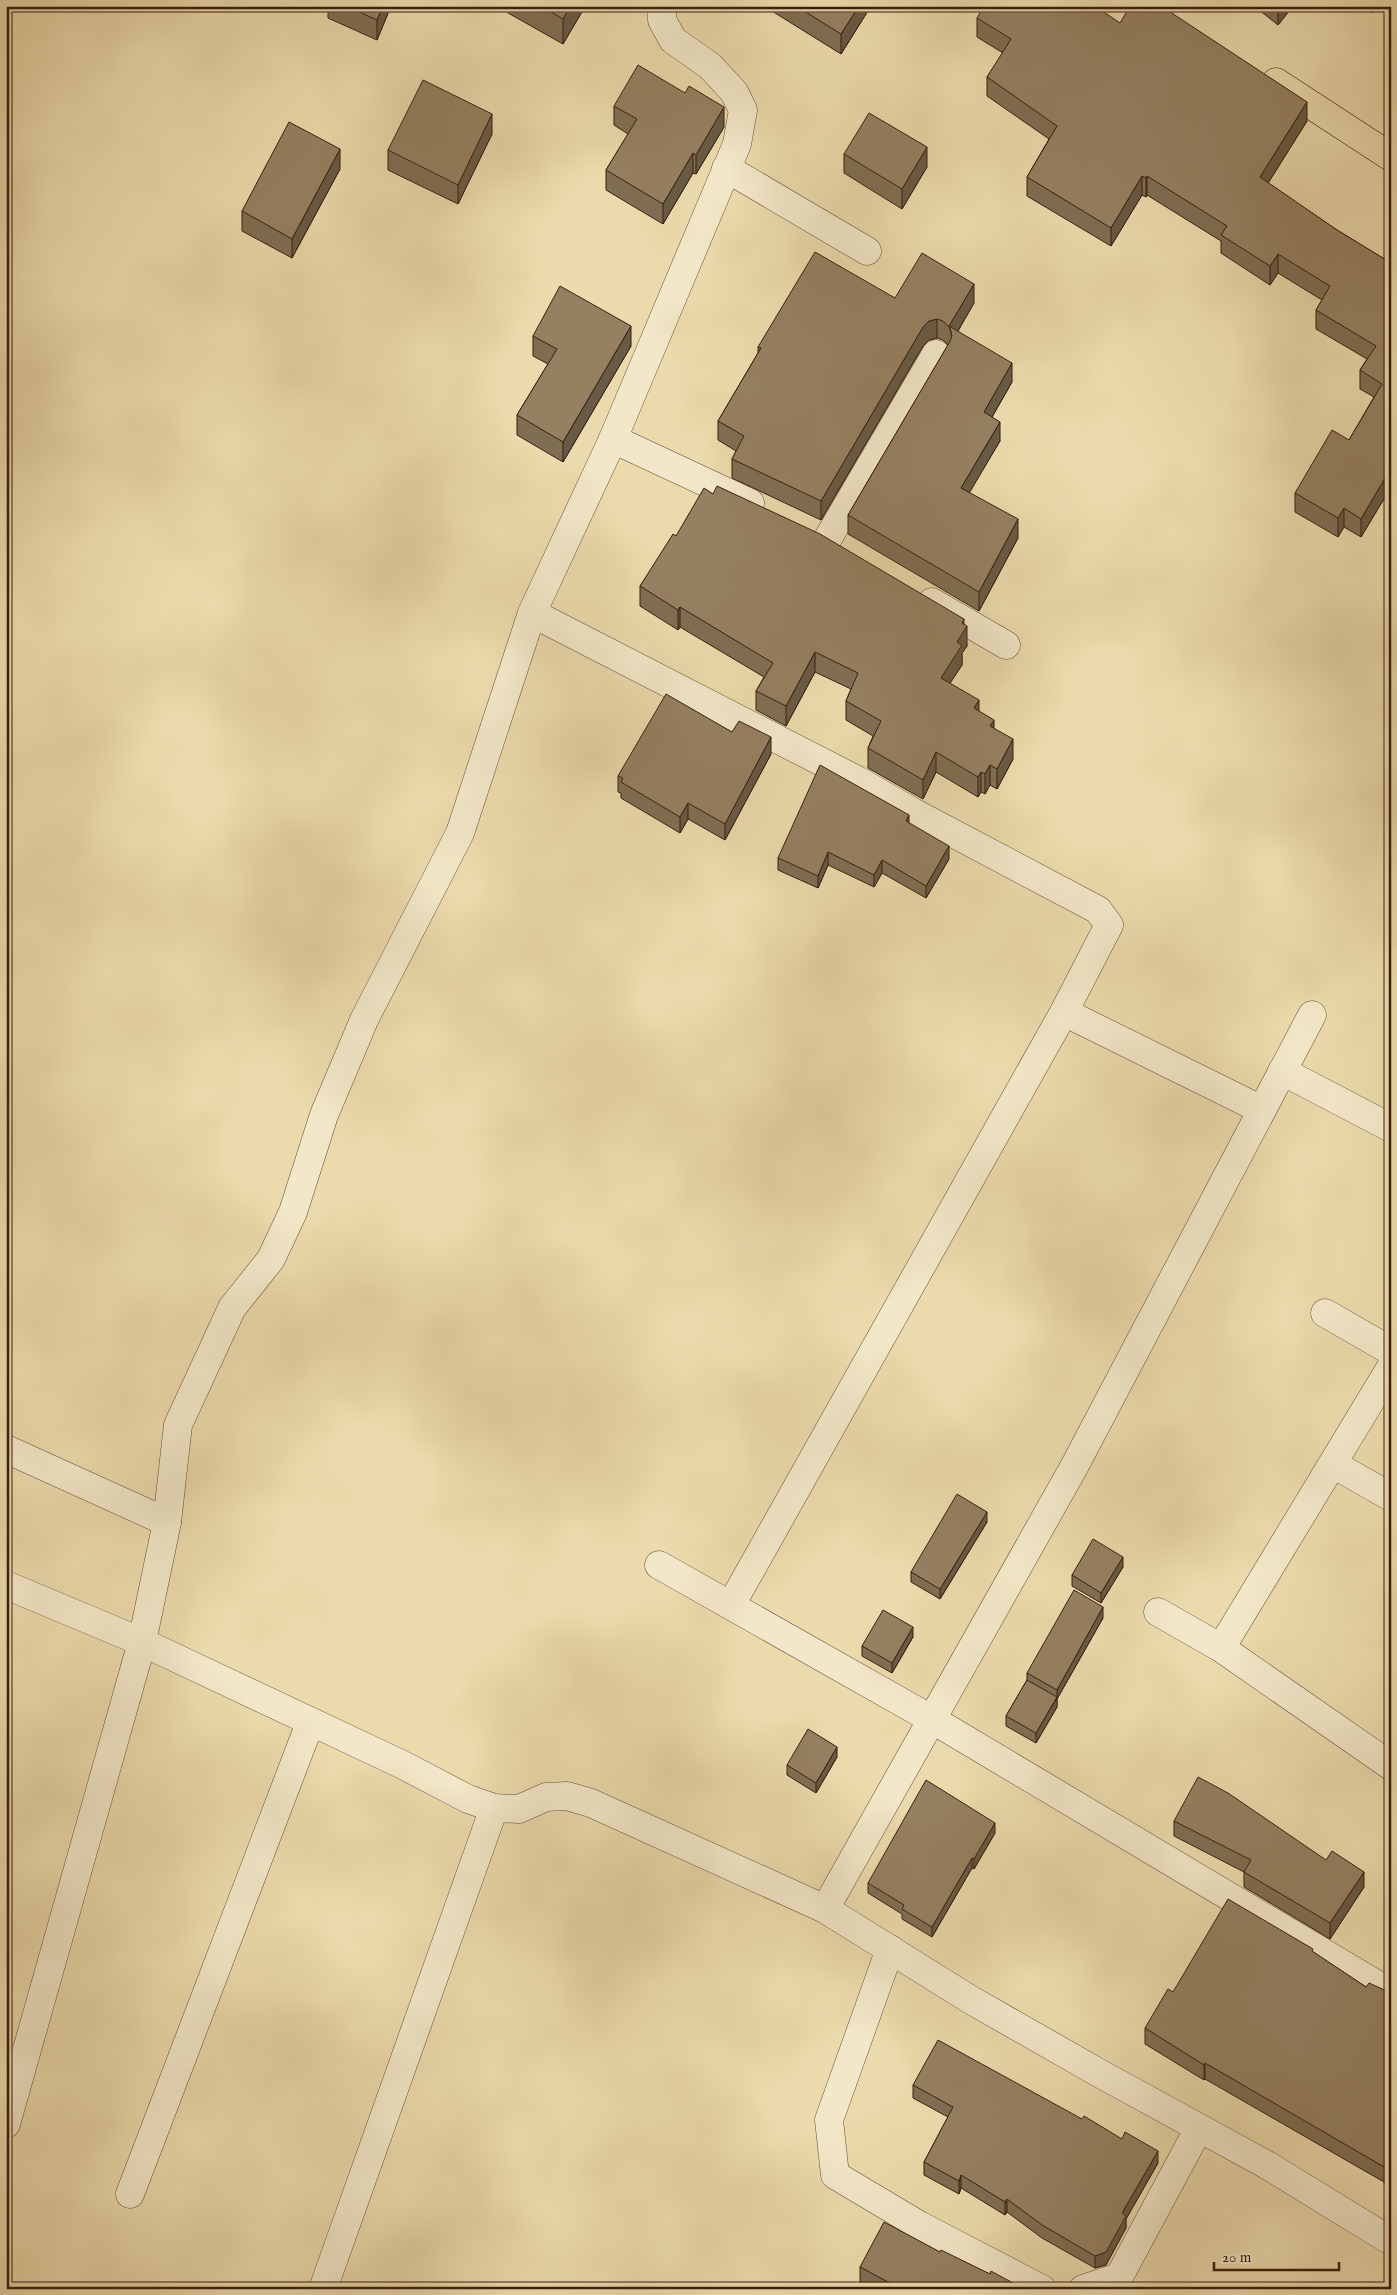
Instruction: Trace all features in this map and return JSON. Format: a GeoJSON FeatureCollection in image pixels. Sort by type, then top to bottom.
{"type":"FeatureCollection","features":[{"type":"Feature","properties":{"kind":"main road"},"geometry":{"type":"LineString","coordinates":[[1259,71],[1391,157]]}},
{"type":"Feature","properties":{"kind":"street"},"geometry":{"type":"LineString","coordinates":[[6,2124],[142,1642],[167,1522],[178,1425],[232,1308],[271,1260],[293,1212],[324,1115],[364,1020],[460,833],[532,613],[613,439],[737,144],[743,110],[734,92],[710,66],[672,40],[662,20],[662,6]]}},
{"type":"Feature","properties":{"kind":"street"},"geometry":{"type":"LineString","coordinates":[[726,168],[867,251]]}},
{"type":"Feature","properties":{"kind":"street"},"geometry":{"type":"LineString","coordinates":[[827,540],[936,354]]}},
{"type":"Feature","properties":{"kind":"street"},"geometry":{"type":"LineString","coordinates":[[613,439],[774,514]]}},
{"type":"Feature","properties":{"kind":"street"},"geometry":{"type":"LineString","coordinates":[[800,527],[853,555]]}},
{"type":"Feature","properties":{"kind":"street"},"geometry":{"type":"LineString","coordinates":[[912,590],[1006,645]]}},
{"type":"Feature","properties":{"kind":"street"},"geometry":{"type":"LineString","coordinates":[[532,613],[849,776],[1098,910],[1109,925],[1064,1012],[731,1605]]}},
{"type":"Feature","properties":{"kind":"street"},"geometry":{"type":"LineString","coordinates":[[1064,1012],[1262,1110]]}},
{"type":"Feature","properties":{"kind":"street"},"geometry":{"type":"LineString","coordinates":[[825,1909],[934,1720],[1074,1467],[1312,1015]]}},
{"type":"Feature","properties":{"kind":"street"},"geometry":{"type":"LineString","coordinates":[[1282,1071],[1391,1128]]}},
{"type":"Feature","properties":{"kind":"street"},"geometry":{"type":"LineString","coordinates":[[1325,1314],[1391,1351]]}},
{"type":"Feature","properties":{"kind":"street"},"geometry":{"type":"LineString","coordinates":[[1221,1648],[1391,1368]]}},
{"type":"Feature","properties":{"kind":"street"},"geometry":{"type":"LineString","coordinates":[[6,1449],[167,1522]]}},
{"type":"Feature","properties":{"kind":"street"},"geometry":{"type":"LineString","coordinates":[[1333,1464],[1391,1497]]}},
{"type":"Feature","properties":{"kind":"street"},"geometry":{"type":"LineString","coordinates":[[659,1565],[934,1720],[1391,1993]]}},
{"type":"Feature","properties":{"kind":"street"},"geometry":{"type":"LineString","coordinates":[[6,1585],[142,1642],[310,1723],[403,1765],[468,1799],[494,1808],[518,1809],[546,1797],[567,1796],[591,1803],[825,1909],[971,2000],[1267,2165],[1391,2241]]}},
{"type":"Feature","properties":{"kind":"street"},"geometry":{"type":"LineString","coordinates":[[1158,1612],[1221,1648],[1391,1766]]}},
{"type":"Feature","properties":{"kind":"street"},"geometry":{"type":"LineString","coordinates":[[130,2194],[310,1723]]}},
{"type":"Feature","properties":{"kind":"street"},"geometry":{"type":"LineString","coordinates":[[323,2289],[494,1808]]}},
{"type":"Feature","properties":{"kind":"street"},"geometry":{"type":"LineString","coordinates":[[890,1949],[829,2120],[835,2175],[919,2225],[1042,2289]]}},
{"type":"Feature","properties":{"kind":"street"},"geometry":{"type":"LineString","coordinates":[[1083,2289],[1119,2277],[1199,2128]]}},
{"type":"Feature","properties":{"kind":"building"},"geometry":{"type":"Polygon","coordinates":[[[346,6],[383,6],[377,20],[346,6]]]}},
{"type":"Feature","properties":{"kind":"building"},"geometry":{"type":"Polygon","coordinates":[[[541,6],[570,6],[563,19],[541,6]]]}},
{"type":"Feature","properties":{"kind":"building"},"geometry":{"type":"Polygon","coordinates":[[[796,6],[859,6],[841,34],[796,6]]]}},
{"type":"Feature","properties":{"kind":"building"},"geometry":{"type":"Polygon","coordinates":[[[984,6],[1095,6],[1120,23],[1130,6],[1161,6],[1307,102],[1260,177],[1337,230],[1391,263],[1391,468],[1361,519],[1344,508],[1338,518],[1295,493],[1332,430],[1349,440],[1382,384],[1360,370],[1376,346],[1316,310],[1330,286],[1278,254],[1270,266],[1221,235],[1227,226],[1147,176],[1146,178],[1142,176],[1111,228],[1027,177],[1057,126],[987,77],[1011,39],[977,18],[984,6]]]}},
{"type":"Feature","properties":{"kind":"building"},"geometry":{"type":"Polygon","coordinates":[[[638,65],[685,93],[689,86],[724,107],[696,155],[693,153],[663,204],[606,170],[637,119],[614,106],[638,65]]]}},
{"type":"Feature","properties":{"kind":"building"},"geometry":{"type":"Polygon","coordinates":[[[423,80],[492,114],[458,185],[388,150],[423,80]]]}},
{"type":"Feature","properties":{"kind":"building"},"geometry":{"type":"Polygon","coordinates":[[[869,113],[927,147],[902,189],[844,154],[869,113]]]}},
{"type":"Feature","properties":{"kind":"building"},"geometry":{"type":"Polygon","coordinates":[[[289,122],[340,149],[292,239],[242,211],[289,122]]]}},
{"type":"Feature","properties":{"kind":"building"},"geometry":{"type":"Polygon","coordinates":[[[815,252],[895,298],[922,253],[974,284],[949,326],[1012,363],[984,412],[1000,422],[961,488],[1018,519],[979,592],[848,515],[949,343],[952,336],[950,328],[943,321],[937,319],[929,321],[923,327],[821,501],[732,459],[744,436],[718,421],[761,348],[758,347],[815,252]]]}},
{"type":"Feature","properties":{"kind":"building"},"geometry":{"type":"Polygon","coordinates":[[[560,286],[631,326],[563,442],[517,415],[557,349],[533,336],[560,286]]]}},
{"type":"Feature","properties":{"kind":"building"},"geometry":{"type":"Polygon","coordinates":[[[717,486],[820,534],[964,619],[962,623],[967,626],[957,642],[962,645],[941,678],[979,700],[974,708],[994,720],[990,726],[1013,739],[997,769],[990,765],[985,774],[981,772],[978,777],[936,752],[923,780],[868,748],[881,721],[846,701],[858,673],[815,652],[786,706],[756,691],[773,663],[680,607],[678,610],[640,586],[673,534],[676,536],[704,488],[713,494],[717,486]]]}},
{"type":"Feature","properties":{"kind":"building"},"geometry":{"type":"Polygon","coordinates":[[[666,694],[732,732],[739,721],[771,737],[725,824],[688,803],[680,817],[621,782],[623,778],[618,776],[666,694]]]}},
{"type":"Feature","properties":{"kind":"building"},"geometry":{"type":"Polygon","coordinates":[[[820,765],[909,815],[906,821],[949,846],[926,886],[882,860],[874,875],[828,852],[818,876],[778,858],[820,765]]]}},
{"type":"Feature","properties":{"kind":"building"},"geometry":{"type":"Polygon","coordinates":[[[957,1494],[987,1512],[940,1589],[911,1572],[957,1494]]]}},
{"type":"Feature","properties":{"kind":"building"},"geometry":{"type":"Polygon","coordinates":[[[1093,1539],[1123,1557],[1101,1593],[1072,1575],[1093,1539]]]}},
{"type":"Feature","properties":{"kind":"building"},"geometry":{"type":"Polygon","coordinates":[[[1074,1590],[1103,1607],[1057,1690],[1027,1673],[1074,1590]]]}},
{"type":"Feature","properties":{"kind":"building"},"geometry":{"type":"Polygon","coordinates":[[[883,1610],[913,1627],[892,1663],[862,1646],[883,1610]]]}},
{"type":"Feature","properties":{"kind":"building"},"geometry":{"type":"Polygon","coordinates":[[[1027,1680],[1057,1697],[1036,1733],[1006,1716],[1027,1680]]]}},
{"type":"Feature","properties":{"kind":"building"},"geometry":{"type":"Polygon","coordinates":[[[808,1729],[837,1747],[816,1783],[787,1765],[808,1729]]]}},
{"type":"Feature","properties":{"kind":"building"},"geometry":{"type":"Polygon","coordinates":[[[1198,1777],[1228,1793],[1326,1860],[1332,1851],[1364,1872],[1330,1923],[1244,1872],[1251,1860],[1174,1821],[1198,1777]]]}},
{"type":"Feature","properties":{"kind":"building"},"geometry":{"type":"Polygon","coordinates":[[[926,1780],[995,1823],[974,1859],[972,1858],[932,1927],[902,1909],[904,1905],[868,1883],[926,1780]]]}},
{"type":"Feature","properties":{"kind":"building"},"geometry":{"type":"Polygon","coordinates":[[[1228,1899],[1313,1949],[1312,1951],[1366,1987],[1369,1983],[1391,1993],[1391,2171],[1205,2063],[1204,2065],[1145,2028],[1168,1989],[1173,1992],[1228,1899]]]}},
{"type":"Feature","properties":{"kind":"building"},"geometry":{"type":"Polygon","coordinates":[[[938,2040],[1082,2119],[1084,2116],[1122,2139],[1125,2132],[1158,2151],[1122,2213],[1126,2216],[1106,2252],[1095,2256],[1042,2225],[1007,2199],[1005,2202],[961,2175],[959,2181],[924,2162],[953,2107],[913,2085],[938,2040]]]}},
{"type":"Feature","properties":{"kind":"building"},"geometry":{"type":"Polygon","coordinates":[[[884,2222],[940,2252],[941,2250],[990,2274],[991,2271],[1024,2289],[901,2289],[860,2267],[884,2222]]]}}]}
